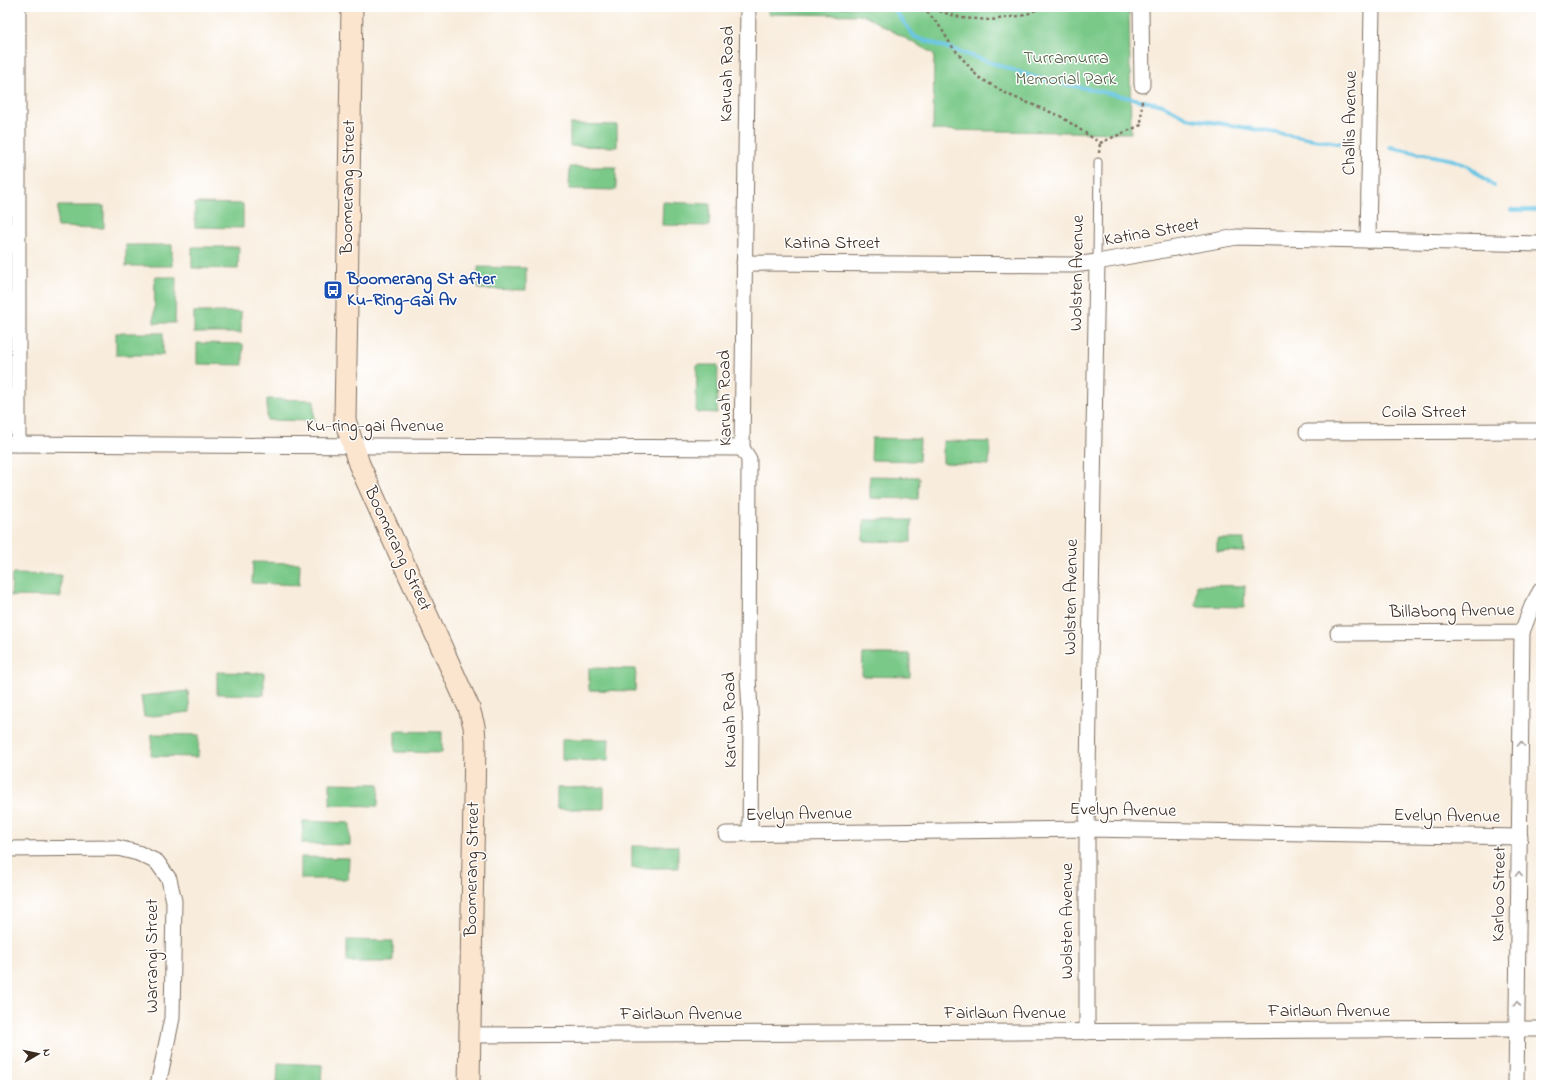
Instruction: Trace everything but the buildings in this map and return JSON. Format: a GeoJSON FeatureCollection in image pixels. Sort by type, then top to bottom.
{"type":"FeatureCollection","features":[{"type":"Feature","properties":{"kind":"street"},"geometry":{"type":"LineString","coordinates":[[13,444],[18,7]]}},
{"type":"Feature","properties":{"kind":"street","name":"Boomerang Street"},"geometry":{"type":"LineString","coordinates":[[352,7],[345,420],[352,446],[359,464],[470,708],[474,726],[475,742],[469,1085]]}},
{"type":"Feature","properties":{"kind":"street","name":"Karuah Road"},"geometry":{"type":"LineString","coordinates":[[748,7],[742,448],[749,459],[748,677],[752,727],[750,834]]}},
{"type":"Feature","properties":{"kind":"street"},"geometry":{"type":"LineString","coordinates":[[1141,7],[1142,91]]}},
{"type":"Feature","properties":{"kind":"street","name":"Challis Avenue"},"geometry":{"type":"LineString","coordinates":[[1368,240],[1372,7]]}},
{"type":"Feature","properties":{"kind":"street","name":"Katina Street"},"geometry":{"type":"LineString","coordinates":[[744,263],[1073,265],[1237,237],[1541,244]]}},
{"type":"Feature","properties":{"kind":"street","name":"Wolsten Avenue"},"geometry":{"type":"LineString","coordinates":[[1087,1032],[1087,829],[1097,262]]}},
{"type":"Feature","properties":{"kind":"street","name":"Coila Street"},"geometry":{"type":"LineString","coordinates":[[1307,432],[1541,431]]}},
{"type":"Feature","properties":{"kind":"street","name":"Ku-ring-gai Avenue"},"geometry":{"type":"LineString","coordinates":[[13,444],[742,448]]}},
{"type":"Feature","properties":{"kind":"street","name":"Billabong Avenue"},"geometry":{"type":"LineString","coordinates":[[1338,633],[1522,632],[1532,606],[1541,590]]}},
{"type":"Feature","properties":{"kind":"street","name":"Karloo Street"},"geometry":{"type":"LineString","coordinates":[[1516,1085],[1522,632]]}},
{"type":"Feature","properties":{"kind":"street","name":"Evelyn Avenue"},"geometry":{"type":"LineString","coordinates":[[726,834],[1087,829],[1520,837]]}},
{"type":"Feature","properties":{"kind":"street","name":"Warrangi Street"},"geometry":{"type":"LineString","coordinates":[[7,850],[118,848],[138,853],[157,862],[169,879],[174,901],[172,1018],[158,1085]]}},
{"type":"Feature","properties":{"kind":"street","name":"Fairlawn Avenue"},"geometry":{"type":"LineString","coordinates":[[470,1035],[1541,1029]]}},
{"type":"Feature","properties":{"kind":"lane","name":"Wolsten Avenue"},"geometry":{"type":"LineString","coordinates":[[1097,262],[1098,162]]}},
{"type":"Feature","properties":{"kind":"path"},"geometry":{"type":"LineString","coordinates":[[923,7],[941,28],[951,45],[978,78],[1009,95],[1060,116],[1100,143],[1141,125],[1142,91]]}},
{"type":"Feature","properties":{"kind":"path"},"geometry":{"type":"LineString","coordinates":[[928,7],[938,12],[962,18],[991,20],[1025,15],[1042,7]]}},
{"type":"Feature","properties":{"kind":"green space","name":"Turramurra Memorial Park"},"geometry":{"type":"Polygon","coordinates":[[[768,7],[1129,7],[1131,133],[933,130],[934,54],[863,15],[768,14],[768,7]]]}},
{"type":"Feature","properties":{"kind":"green space"},"geometry":{"type":"Polygon","coordinates":[[[570,124],[617,125],[617,147],[570,146],[570,124]]]}},
{"type":"Feature","properties":{"kind":"green space"},"geometry":{"type":"Polygon","coordinates":[[[570,167],[616,167],[616,190],[569,189],[570,167]]]}},
{"type":"Feature","properties":{"kind":"green space"},"geometry":{"type":"Polygon","coordinates":[[[663,202],[710,204],[709,226],[662,225],[663,202]]]}},
{"type":"Feature","properties":{"kind":"green space"},"geometry":{"type":"Polygon","coordinates":[[[195,203],[243,204],[243,228],[195,227],[195,203]]]}},
{"type":"Feature","properties":{"kind":"green space"},"geometry":{"type":"Polygon","coordinates":[[[58,206],[104,206],[104,228],[57,227],[58,206]]]}},
{"type":"Feature","properties":{"kind":"green space"},"geometry":{"type":"Polygon","coordinates":[[[126,245],[172,245],[172,266],[126,266],[126,245]]]}},
{"type":"Feature","properties":{"kind":"green space"},"geometry":{"type":"Polygon","coordinates":[[[192,247],[239,247],[238,269],[192,268],[192,247]]]}},
{"type":"Feature","properties":{"kind":"green space"},"geometry":{"type":"Polygon","coordinates":[[[478,267],[526,268],[526,290],[478,289],[478,267]]]}},
{"type":"Feature","properties":{"kind":"green space"},"geometry":{"type":"Polygon","coordinates":[[[155,277],[176,277],[175,323],[154,323],[155,277]]]}},
{"type":"Feature","properties":{"kind":"green space"},"geometry":{"type":"Polygon","coordinates":[[[194,312],[241,312],[241,333],[194,333],[194,312]]]}},
{"type":"Feature","properties":{"kind":"green space"},"geometry":{"type":"Polygon","coordinates":[[[116,333],[163,333],[163,355],[116,355],[116,333]]]}},
{"type":"Feature","properties":{"kind":"green space"},"geometry":{"type":"Polygon","coordinates":[[[197,343],[243,344],[243,365],[197,364],[197,343]]]}},
{"type":"Feature","properties":{"kind":"green space"},"geometry":{"type":"Polygon","coordinates":[[[697,365],[718,365],[717,413],[696,412],[697,365]]]}},
{"type":"Feature","properties":{"kind":"green space"},"geometry":{"type":"Polygon","coordinates":[[[267,399],[314,400],[314,421],[267,420],[267,399]]]}},
{"type":"Feature","properties":{"kind":"green space"},"geometry":{"type":"Polygon","coordinates":[[[872,438],[920,439],[919,461],[871,460],[872,438]]]}},
{"type":"Feature","properties":{"kind":"green space"},"geometry":{"type":"Polygon","coordinates":[[[943,441],[990,442],[989,465],[943,463],[943,441]]]}},
{"type":"Feature","properties":{"kind":"green space"},"geometry":{"type":"Polygon","coordinates":[[[870,476],[919,477],[918,499],[870,498],[870,476]]]}},
{"type":"Feature","properties":{"kind":"green space"},"geometry":{"type":"Polygon","coordinates":[[[864,520],[911,520],[911,542],[863,541],[864,520]]]}},
{"type":"Feature","properties":{"kind":"green space"},"geometry":{"type":"Polygon","coordinates":[[[1217,539],[1244,539],[1244,552],[1217,551],[1217,539]]]}},
{"type":"Feature","properties":{"kind":"green space"},"geometry":{"type":"Polygon","coordinates":[[[253,562],[300,563],[299,585],[252,583],[253,562]]]}},
{"type":"Feature","properties":{"kind":"green space"},"geometry":{"type":"Polygon","coordinates":[[[12,574],[61,575],[61,597],[11,596],[12,574]]]}},
{"type":"Feature","properties":{"kind":"green space"},"geometry":{"type":"Polygon","coordinates":[[[1197,585],[1245,586],[1244,607],[1196,606],[1197,585]]]}},
{"type":"Feature","properties":{"kind":"green space"},"geometry":{"type":"Polygon","coordinates":[[[863,654],[910,654],[910,677],[862,676],[863,654]]]}},
{"type":"Feature","properties":{"kind":"green space"},"geometry":{"type":"Polygon","coordinates":[[[589,668],[636,669],[635,691],[589,690],[589,668]]]}},
{"type":"Feature","properties":{"kind":"green space"},"geometry":{"type":"Polygon","coordinates":[[[217,672],[264,673],[264,695],[217,694],[217,672]]]}},
{"type":"Feature","properties":{"kind":"green space"},"geometry":{"type":"Polygon","coordinates":[[[188,691],[190,712],[144,717],[141,696],[188,691]]]}},
{"type":"Feature","properties":{"kind":"green space"},"geometry":{"type":"Polygon","coordinates":[[[395,731],[442,732],[442,753],[395,752],[395,731]]]}},
{"type":"Feature","properties":{"kind":"green space"},"geometry":{"type":"Polygon","coordinates":[[[152,734],[199,735],[198,757],[151,756],[152,734]]]}},
{"type":"Feature","properties":{"kind":"green space"},"geometry":{"type":"Polygon","coordinates":[[[562,739],[609,739],[608,761],[562,760],[562,739]]]}},
{"type":"Feature","properties":{"kind":"green space"},"geometry":{"type":"Polygon","coordinates":[[[330,783],[379,784],[378,806],[330,805],[330,783]]]}},
{"type":"Feature","properties":{"kind":"green space"},"geometry":{"type":"Polygon","coordinates":[[[604,787],[604,809],[557,809],[557,788],[604,787]]]}},
{"type":"Feature","properties":{"kind":"green space"},"geometry":{"type":"Polygon","coordinates":[[[303,821],[350,823],[350,845],[302,844],[303,821]]]}},
{"type":"Feature","properties":{"kind":"green space"},"geometry":{"type":"Polygon","coordinates":[[[632,846],[678,846],[678,868],[632,868],[632,846]]]}},
{"type":"Feature","properties":{"kind":"green space"},"geometry":{"type":"Polygon","coordinates":[[[301,857],[349,858],[348,879],[301,879],[301,857]]]}},
{"type":"Feature","properties":{"kind":"green space"},"geometry":{"type":"Polygon","coordinates":[[[347,940],[393,941],[393,962],[347,962],[347,940]]]}},
{"type":"Feature","properties":{"kind":"green space"},"geometry":{"type":"Polygon","coordinates":[[[278,1063],[322,1065],[321,1085],[277,1084],[278,1063]]]}},
{"type":"Feature","properties":{"kind":"waterway"},"geometry":{"type":"LineString","coordinates":[[892,7],[915,37],[1037,78],[1163,105],[1187,118],[1349,145]]}},
{"type":"Feature","properties":{"kind":"waterway"},"geometry":{"type":"LineString","coordinates":[[1390,147],[1453,160],[1470,167],[1494,186]]}},
{"type":"Feature","properties":{"kind":"waterway"},"geometry":{"type":"LineString","coordinates":[[1511,210],[1541,210]]}},
{"type":"Feature","properties":{"kind":"place","name":"Boomerang St after Ku-Ring-Gai Av"},"geometry":{"type":"Point","coordinates":[333,290]}}]}
